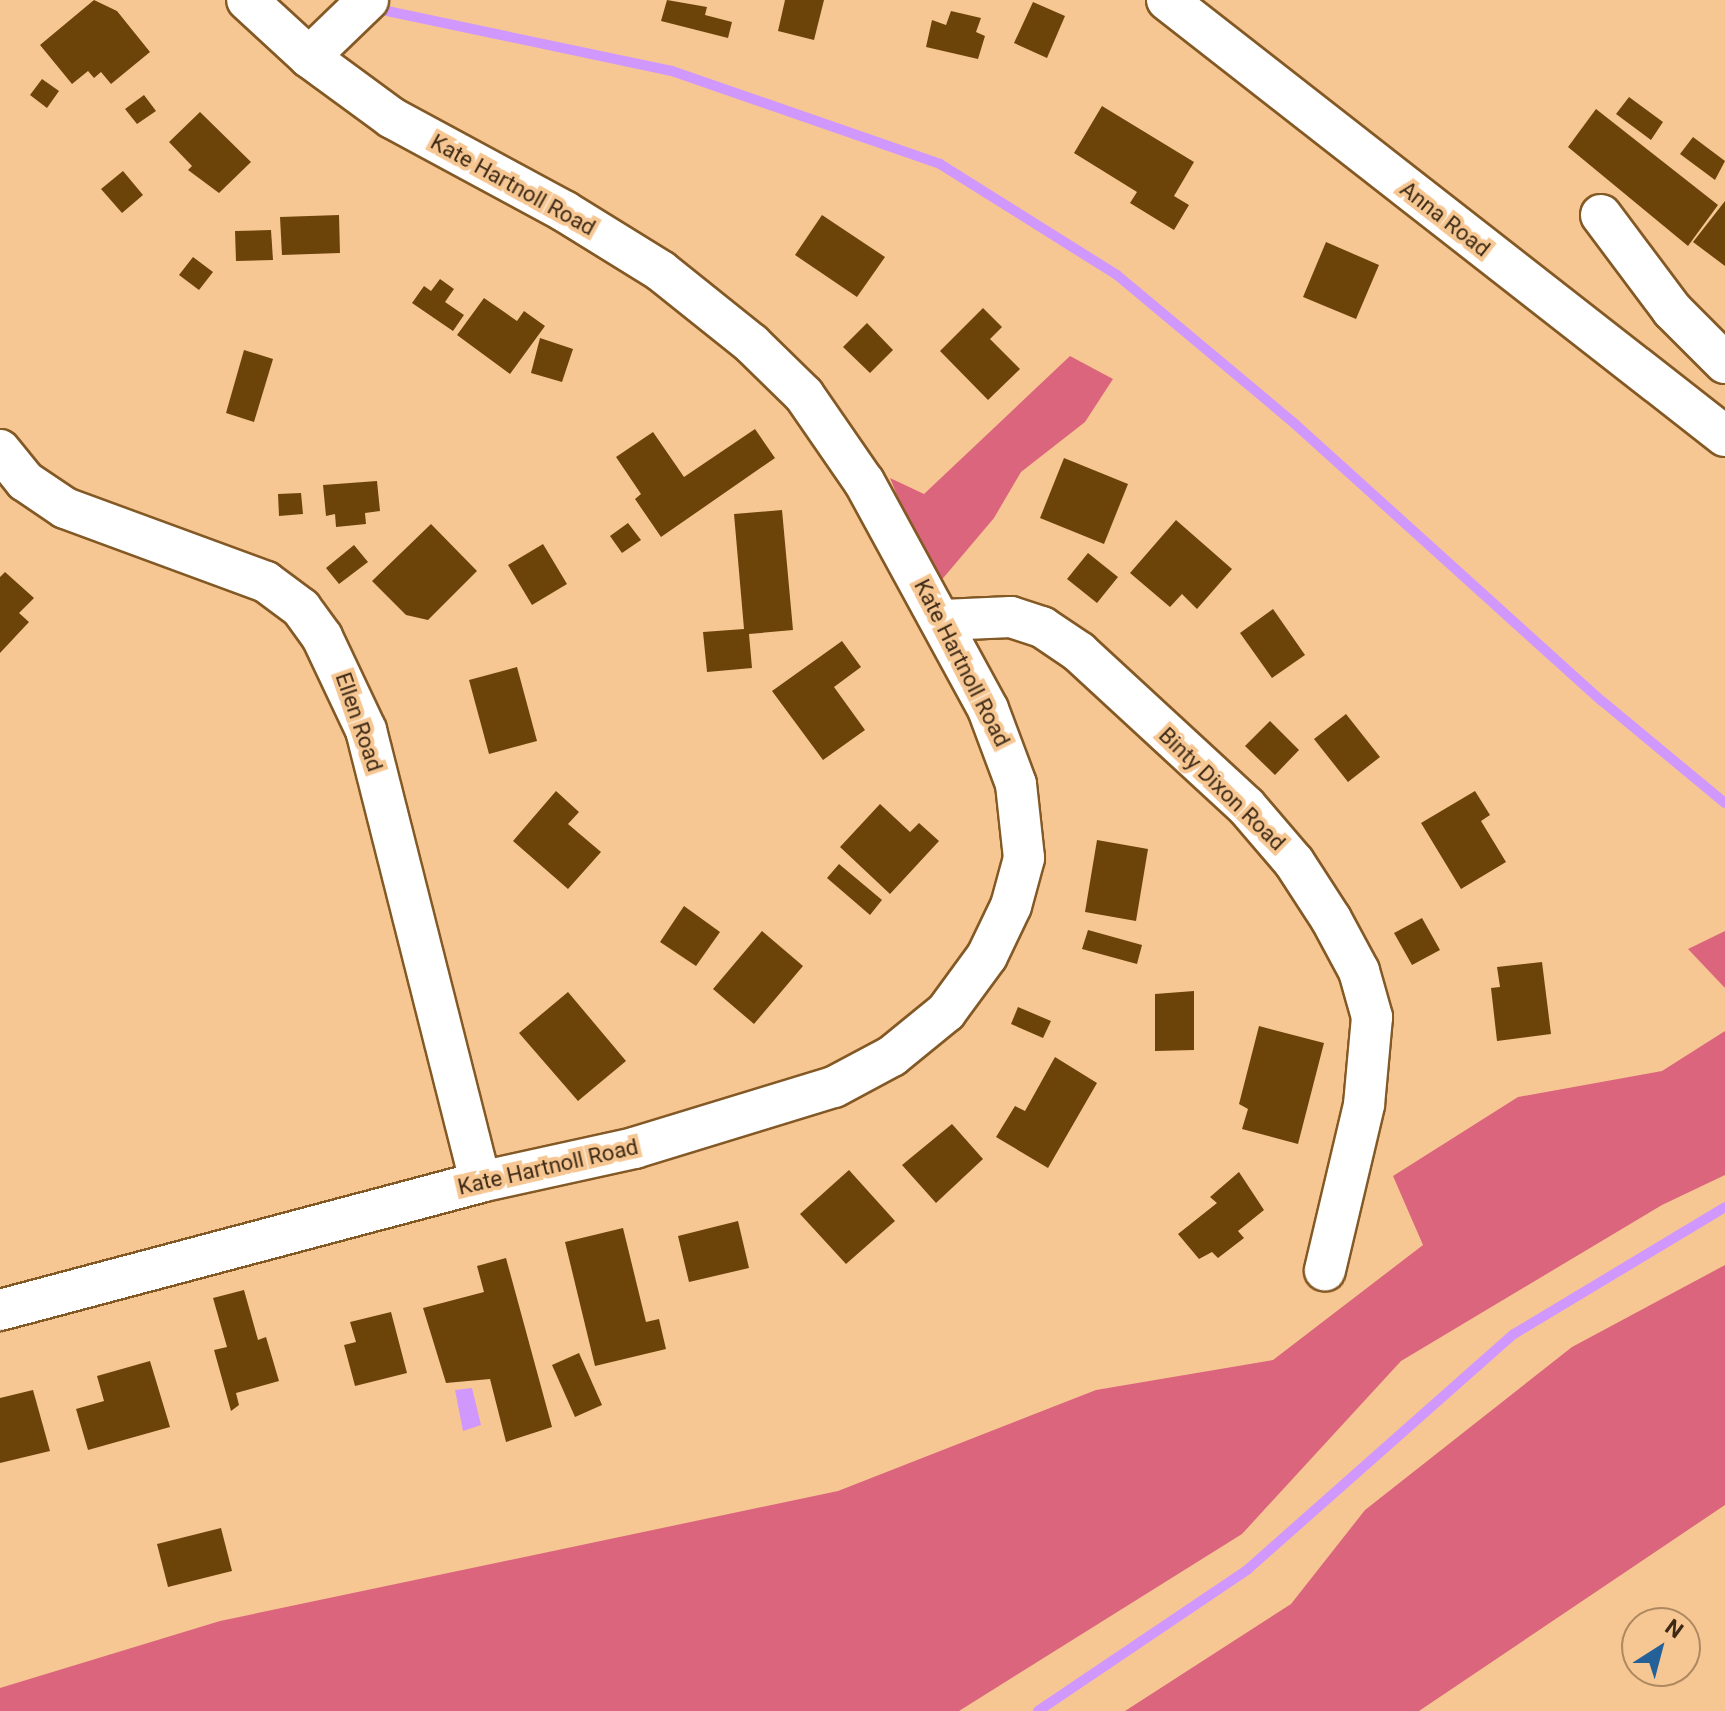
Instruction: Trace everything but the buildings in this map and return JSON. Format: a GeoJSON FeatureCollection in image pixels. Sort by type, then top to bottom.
{"type":"FeatureCollection","features":[{"type":"Feature","properties":{"kind":"street","name":"Kate Hartnoll Road"},"geometry":{"type":"LineString","coordinates":[[0,1310],[480,1182],[634,1148],[834,1087],[892,1056],[946,1012],[987,956],[1005,919],[1021,870],[1024,835],[1007,753],[943,620],[834,433],[804,395],[752,344],[695,296],[613,239],[392,118],[309,57],[247,0]]}},
{"type":"Feature","properties":{"kind":"street"},"geometry":{"type":"LineString","coordinates":[[309,57],[368,0]]}},
{"type":"Feature","properties":{"kind":"street","name":"Anna Road"},"geometry":{"type":"LineString","coordinates":[[1167,0],[1725,436]]}},
{"type":"Feature","properties":{"kind":"street"},"geometry":{"type":"LineString","coordinates":[[1601,215],[1672,310],[1725,363]]}},
{"type":"Feature","properties":{"kind":"street","name":"Ellen Road"},"geometry":{"type":"LineString","coordinates":[[0,450],[25,481],[65,508],[266,582],[301,608],[322,637],[366,730],[480,1182]]}},
{"type":"Feature","properties":{"kind":"street","name":"Binty Dixon Road"},"geometry":{"type":"LineString","coordinates":[[943,620],[1011,617],[1042,627],[1079,652],[1260,822],[1331,919],[1359,971],[1372,1017],[1364,1105],[1325,1270]]}},
{"type":"Feature","properties":{"kind":"shaded area"},"geometry":{"type":"Polygon","coordinates":[[[1070,356],[1113,379],[1085,422],[1021,472],[994,518],[939,583],[919,550],[890,478],[924,494],[1070,356]]]}},
{"type":"Feature","properties":{"kind":"shaded area"},"geometry":{"type":"Polygon","coordinates":[[[1725,931],[1725,988],[1688,949],[1725,931]]]}},
{"type":"Feature","properties":{"kind":"shaded area"},"geometry":{"type":"Polygon","coordinates":[[[1725,1031],[1725,1175],[1662,1205],[1401,1361],[1242,1534],[959,1711],[0,1711],[0,1688],[220,1621],[838,1491],[1096,1390],[1273,1360],[1423,1245],[1393,1176],[1518,1097],[1662,1071],[1725,1031]]]}},
{"type":"Feature","properties":{"kind":"shaded area"},"geometry":{"type":"Polygon","coordinates":[[[1725,1265],[1725,1505],[1419,1711],[1125,1711],[1291,1604],[1365,1510],[1572,1347],[1725,1265]]]}},
{"type":"Feature","properties":{"kind":"shaded area"},"geometry":{"type":"Polygon","coordinates":[[[472,1388],[481,1425],[463,1431],[455,1390],[472,1388]]]}},
{"type":"Feature","properties":{"kind":"waterway"},"geometry":{"type":"LineString","coordinates":[[387,11],[672,71],[940,164],[1117,275],[1295,424],[1602,701],[1725,803]]}},
{"type":"Feature","properties":{"kind":"waterway"},"geometry":{"type":"LineString","coordinates":[[1038,1711],[1247,1570],[1514,1334],[1725,1207]]}}]}
